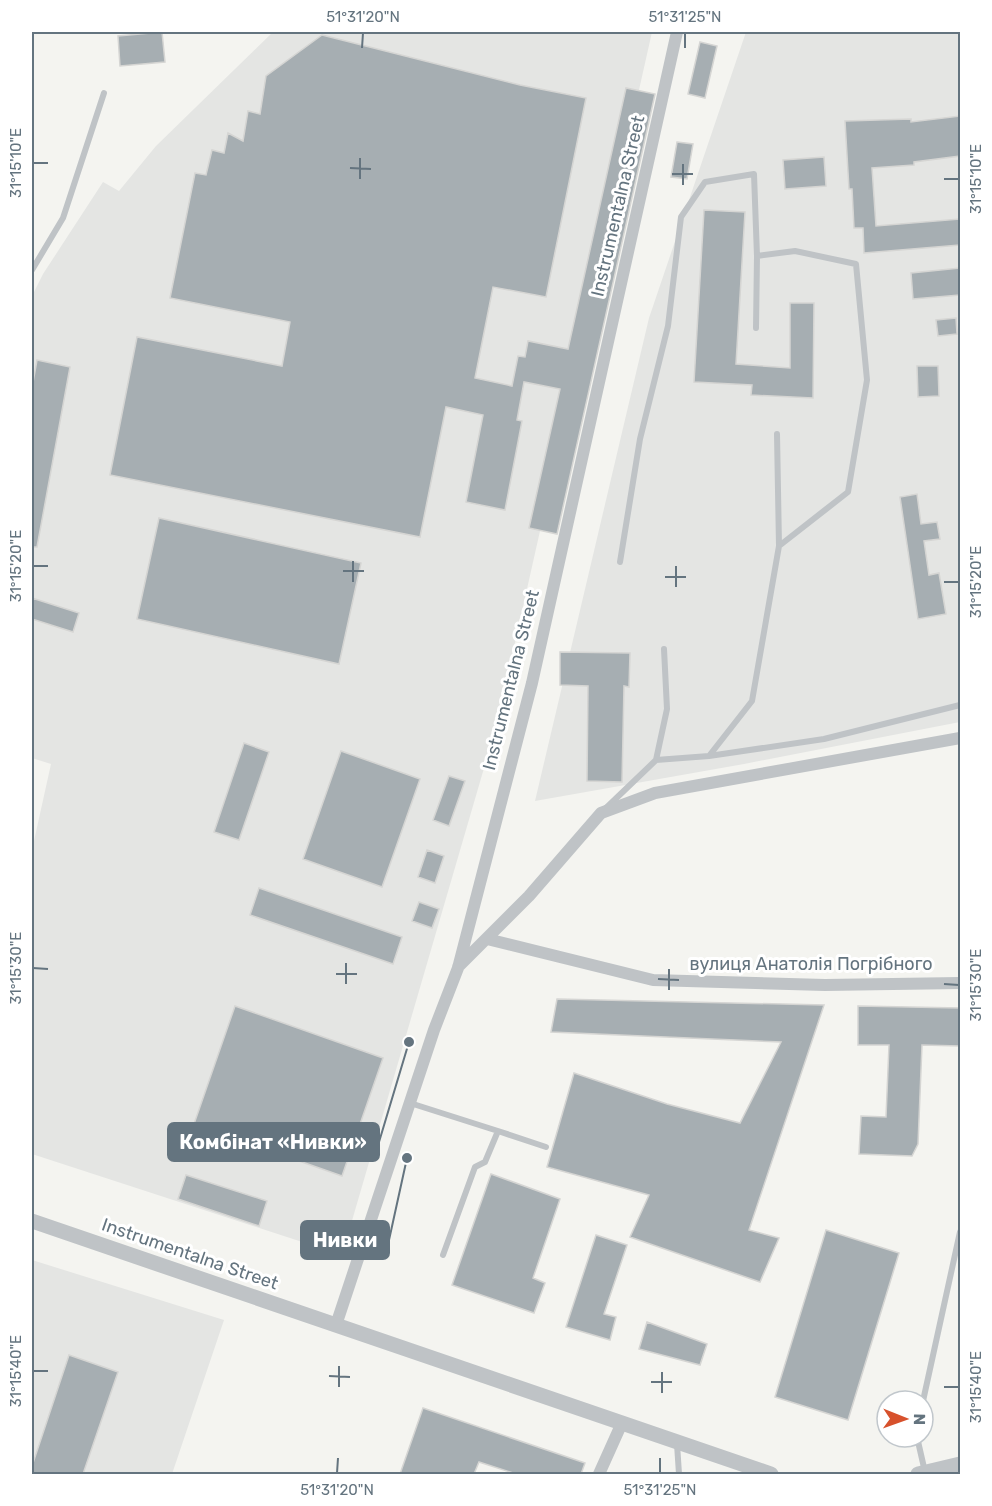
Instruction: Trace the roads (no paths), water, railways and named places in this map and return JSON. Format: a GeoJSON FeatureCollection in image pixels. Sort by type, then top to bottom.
{"type":"FeatureCollection","features":[{"type":"Feature","properties":{"kind":"street","name":"Instrumentalna Street"},"geometry":{"type":"LineString","coordinates":[[336,1325],[458,968],[532,683],[677,32]]}},
{"type":"Feature","properties":{"kind":"street"},"geometry":{"type":"LineString","coordinates":[[458,968],[530,896],[601,813],[655,793],[960,738]]}},
{"type":"Feature","properties":{"kind":"street","name":"вулиця Анатолія Погрібного"},"geometry":{"type":"LineString","coordinates":[[487,939],[653,980],[825,985],[960,983]]}},
{"type":"Feature","properties":{"kind":"street","name":"Instrumentalna Street"},"geometry":{"type":"LineString","coordinates":[[32,1221],[621,1425],[771,1474]]}},
{"type":"Feature","properties":{"kind":"street"},"geometry":{"type":"LineString","coordinates":[[599,1474],[621,1425]]}},
{"type":"Feature","properties":{"kind":"street"},"geometry":{"type":"LineString","coordinates":[[921,1474],[960,1464]]}},
{"type":"Feature","properties":{"kind":"lane"},"geometry":{"type":"LineString","coordinates":[[32,270],[63,218],[104,93]]}},
{"type":"Feature","properties":{"kind":"lane"},"geometry":{"type":"LineString","coordinates":[[620,562],[640,439],[668,326],[681,217],[705,182],[754,174],[758,256],[756,328]]}},
{"type":"Feature","properties":{"kind":"lane"},"geometry":{"type":"LineString","coordinates":[[758,256],[795,251],[856,264],[867,380],[848,492],[779,546]]}},
{"type":"Feature","properties":{"kind":"lane"},"geometry":{"type":"LineString","coordinates":[[709,756],[752,701],[779,546],[777,434]]}},
{"type":"Feature","properties":{"kind":"lane"},"geometry":{"type":"LineString","coordinates":[[601,813],[656,760],[667,709],[664,649]]}},
{"type":"Feature","properties":{"kind":"lane"},"geometry":{"type":"LineString","coordinates":[[656,760],[709,756],[824,739],[960,705]]}},
{"type":"Feature","properties":{"kind":"lane"},"geometry":{"type":"LineString","coordinates":[[410,1103],[546,1148]]}},
{"type":"Feature","properties":{"kind":"lane"},"geometry":{"type":"LineString","coordinates":[[443,1255],[475,1167],[485,1162],[498,1131]]}},
{"type":"Feature","properties":{"kind":"lane"},"geometry":{"type":"LineString","coordinates":[[926,1389],[960,1232]]}},
{"type":"Feature","properties":{"kind":"lane"},"geometry":{"type":"LineString","coordinates":[[677,1443],[679,1474]]}},
{"type":"Feature","properties":{"kind":"lane"},"geometry":{"type":"LineString","coordinates":[[918,1449],[921,1474]]}},
{"type":"Feature","properties":{"kind":"place","name":"Комбінат «Нивки»"},"geometry":{"type":"Point","coordinates":[409,1042]}},
{"type":"Feature","properties":{"kind":"place","name":"Нивки"},"geometry":{"type":"Point","coordinates":[407,1158]}}]}
